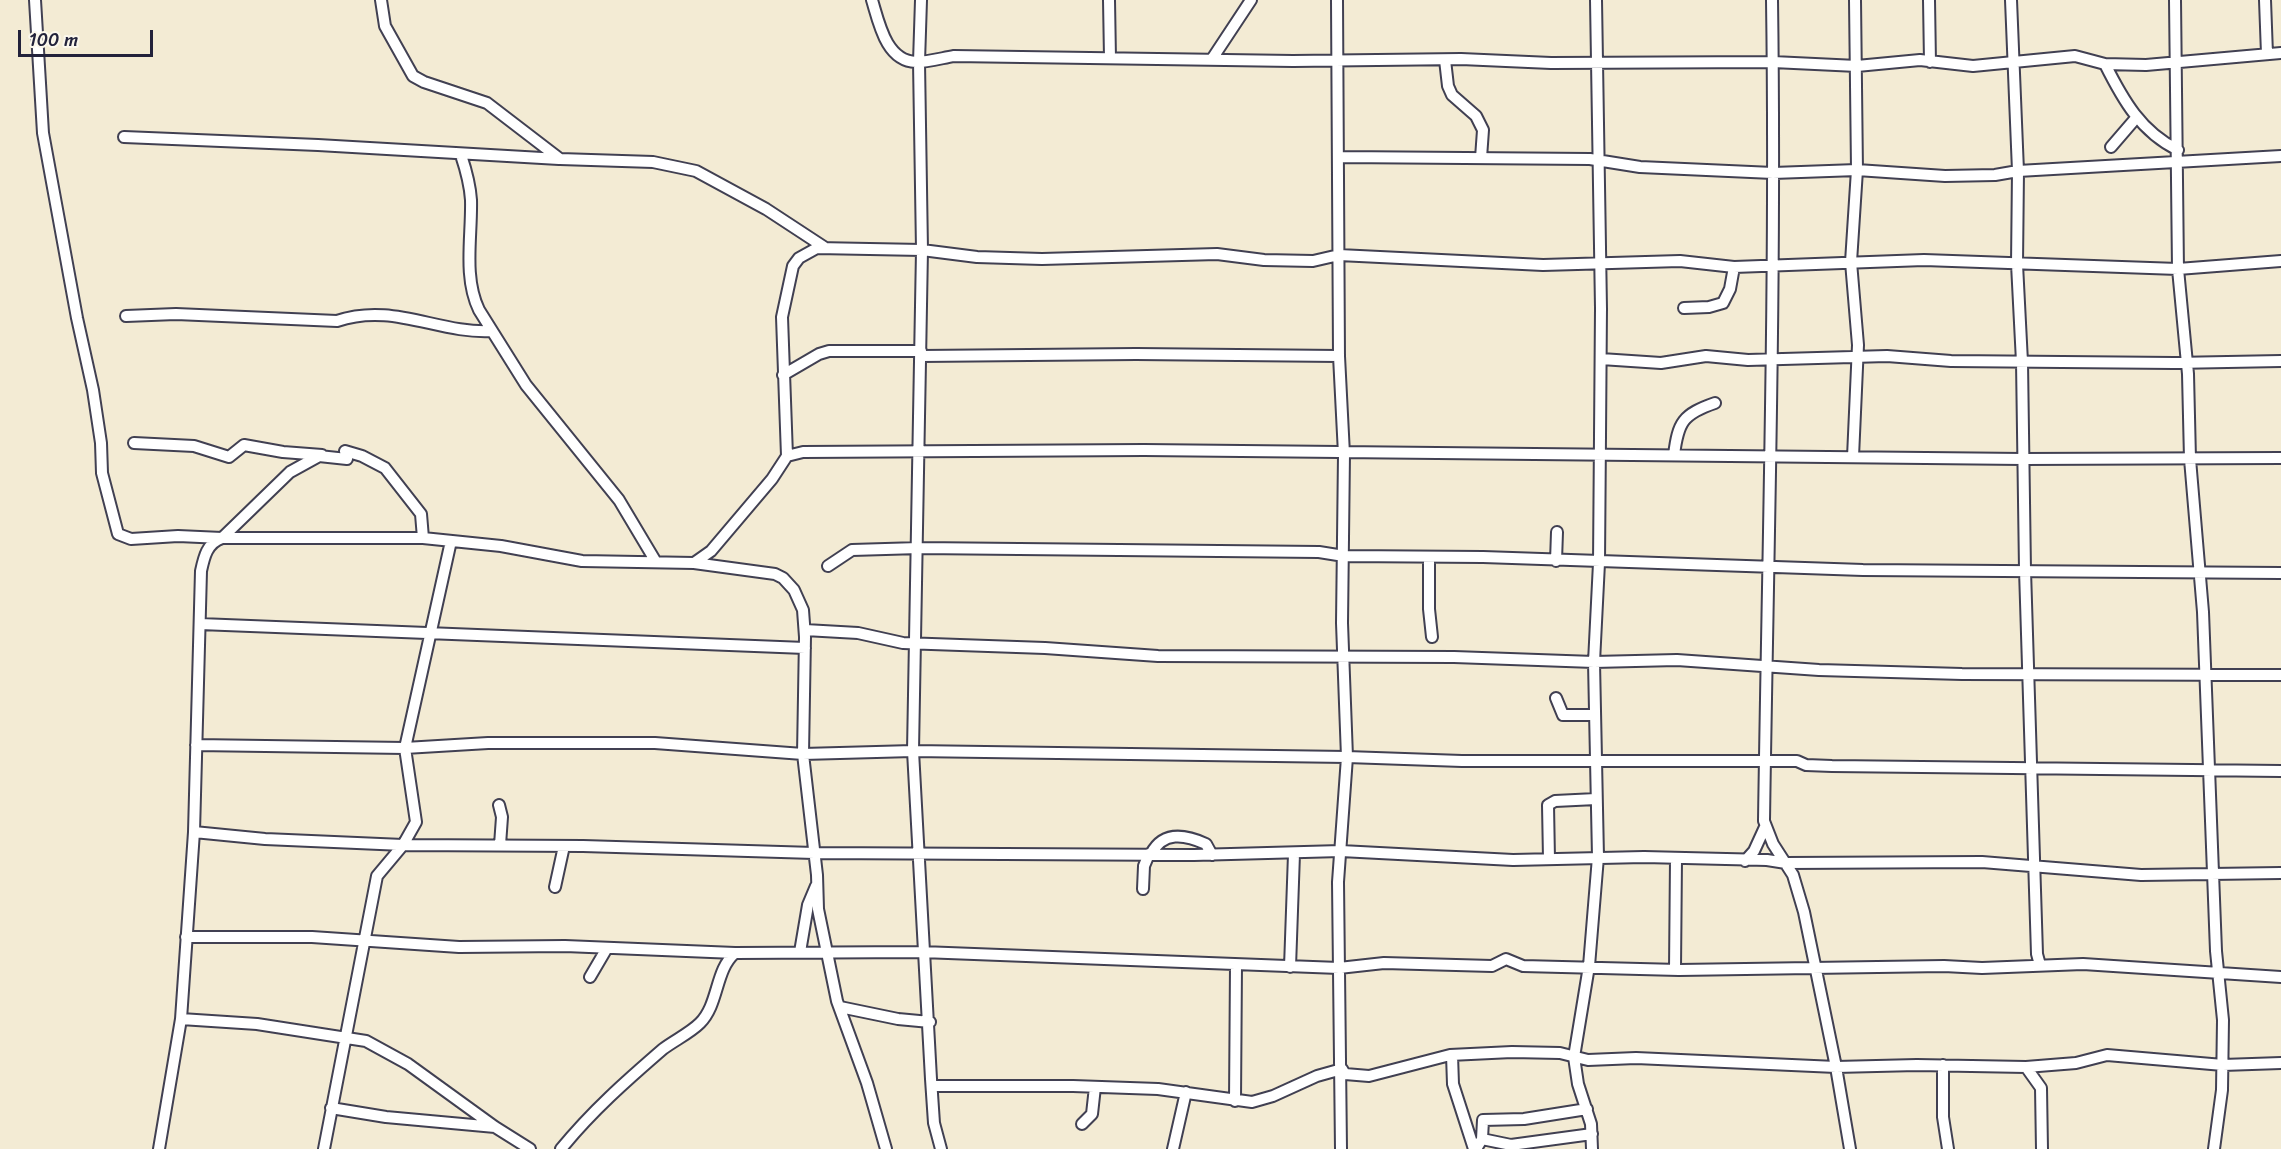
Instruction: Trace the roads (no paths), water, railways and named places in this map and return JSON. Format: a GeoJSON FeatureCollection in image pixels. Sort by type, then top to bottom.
{"type":"FeatureCollection","features":[{"type":"Feature","properties":{"kind":"street"},"geometry":{"type":"LineString","coordinates":[[35,0],[44,133],[77,318],[93,390],[102,473],[118,534],[131,539],[178,536],[423,538],[501,546],[582,561],[694,563],[775,574],[783,578],[799,599],[805,630],[803,754],[818,909],[840,1007],[886,1149]]}},
{"type":"Feature","properties":{"kind":"street"},"geometry":{"type":"LineString","coordinates":[[381,0],[384,26],[413,75],[424,82],[486,103],[560,159]]}},
{"type":"Feature","properties":{"kind":"street"},"geometry":{"type":"LineString","coordinates":[[872,0],[881,31],[892,50],[904,61],[919,62],[954,56],[1598,63],[1773,62],[1857,66],[1908,60],[1973,66],[2012,64],[2075,56],[2105,64],[2175,63],[2281,53]]}},
{"type":"Feature","properties":{"kind":"street"},"geometry":{"type":"LineString","coordinates":[[921,0],[919,62],[922,250],[918,453],[919,548],[913,751],[922,952],[930,1022],[934,1123],[941,1149]]}},
{"type":"Feature","properties":{"kind":"street"},"geometry":{"type":"LineString","coordinates":[[1108,0],[1110,58]]}},
{"type":"Feature","properties":{"kind":"street"},"geometry":{"type":"LineString","coordinates":[[1212,59],[1251,0]]}},
{"type":"Feature","properties":{"kind":"street"},"geometry":{"type":"LineString","coordinates":[[1337,0],[1340,157],[1339,356],[1344,454],[1343,656],[1347,757],[1338,882],[1342,1069],[1341,1149]]}},
{"type":"Feature","properties":{"kind":"street"},"geometry":{"type":"LineString","coordinates":[[1592,1149],[1592,1134],[1574,1057],[1589,966],[1598,857],[1594,662],[1599,563],[1601,359],[1596,0]]}},
{"type":"Feature","properties":{"kind":"street"},"geometry":{"type":"LineString","coordinates":[[1745,861],[1754,851],[1766,827],[1765,668],[1773,359],[1772,0]]}},
{"type":"Feature","properties":{"kind":"street"},"geometry":{"type":"LineString","coordinates":[[1853,457],[1858,336],[1851,262],[1857,170],[1855,0]]}},
{"type":"Feature","properties":{"kind":"street"},"geometry":{"type":"LineString","coordinates":[[1929,0],[1930,62]]}},
{"type":"Feature","properties":{"kind":"street"},"geometry":{"type":"LineString","coordinates":[[2011,0],[2018,171],[2017,264],[2022,362],[2025,570],[2030,674],[2030,769],[2033,867],[2040,965]]}},
{"type":"Feature","properties":{"kind":"street"},"geometry":{"type":"LineString","coordinates":[[2175,0],[2178,269],[2186,361],[2190,459],[2200,571],[2216,951],[2220,972],[2222,1096],[2214,1149]]}},
{"type":"Feature","properties":{"kind":"street"},"geometry":{"type":"LineString","coordinates":[[2265,0],[2267,54]]}},
{"type":"Feature","properties":{"kind":"street"},"geometry":{"type":"LineString","coordinates":[[1445,60],[1448,86],[1452,95],[1480,122],[1483,136],[1481,158]]}},
{"type":"Feature","properties":{"kind":"street"},"geometry":{"type":"LineString","coordinates":[[2105,64],[2136,118],[2163,143],[2178,150]]}},
{"type":"Feature","properties":{"kind":"street"},"geometry":{"type":"LineString","coordinates":[[2111,147],[2136,118]]}},
{"type":"Feature","properties":{"kind":"street"},"geometry":{"type":"LineString","coordinates":[[124,137],[318,144],[461,155],[653,162],[696,171],[766,209],[824,247]]}},
{"type":"Feature","properties":{"kind":"street"},"geometry":{"type":"LineString","coordinates":[[461,155],[471,198],[473,297],[526,385],[619,500],[656,562]]}},
{"type":"Feature","properties":{"kind":"street"},"geometry":{"type":"LineString","coordinates":[[1340,157],[1599,161],[1640,167],[1773,173],[1857,170],[1945,176],[1995,175],[2018,171],[2178,164],[2281,156]]}},
{"type":"Feature","properties":{"kind":"street"},"geometry":{"type":"LineString","coordinates":[[694,563],[711,551],[772,479],[788,456],[782,317],[794,266],[807,253],[824,247],[922,250],[977,257],[1042,259],[1217,254],[1264,260],[1313,261],[1339,255],[1543,265],[1680,261],[1734,267],[1924,260],[2178,269],[2281,261]]}},
{"type":"Feature","properties":{"kind":"street"},"geometry":{"type":"LineString","coordinates":[[1684,308],[1710,308],[1723,303],[1730,289],[1734,267]]}},
{"type":"Feature","properties":{"kind":"street"},"geometry":{"type":"LineString","coordinates":[[126,316],[176,314],[337,321],[352,316],[394,314],[477,332],[492,331]]}},
{"type":"Feature","properties":{"kind":"street"},"geometry":{"type":"LineString","coordinates":[[783,375],[828,351],[1339,356]]}},
{"type":"Feature","properties":{"kind":"street"},"geometry":{"type":"LineString","coordinates":[[1601,359],[1661,363],[1706,356],[1773,359],[1857,356],[2022,362],[2174,363],[2186,361],[2216,364],[2281,361]]}},
{"type":"Feature","properties":{"kind":"street"},"geometry":{"type":"LineString","coordinates":[[1674,455],[1682,422],[1691,412],[1715,403]]}},
{"type":"Feature","properties":{"kind":"street"},"geometry":{"type":"LineString","coordinates":[[134,443],[194,446],[229,457],[244,445],[347,459]]}},
{"type":"Feature","properties":{"kind":"street"},"geometry":{"type":"LineString","coordinates":[[788,456],[803,452],[1144,450],[1344,454],[1599,454],[2023,459],[2281,458]]}},
{"type":"Feature","properties":{"kind":"street"},"geometry":{"type":"LineString","coordinates":[[347,459],[345,451],[362,456],[385,468],[421,514],[423,538]]}},
{"type":"Feature","properties":{"kind":"street"},"geometry":{"type":"LineString","coordinates":[[159,1149],[181,1019],[194,832],[201,571],[205,554],[210,546],[222,538],[290,471],[319,456],[347,459]]}},
{"type":"Feature","properties":{"kind":"street"},"geometry":{"type":"LineString","coordinates":[[1556,561],[1557,532]]}},
{"type":"Feature","properties":{"kind":"street"},"geometry":{"type":"LineString","coordinates":[[324,1149],[362,940],[377,876],[403,845],[416,822],[405,748],[452,540]]}},
{"type":"Feature","properties":{"kind":"street"},"geometry":{"type":"LineString","coordinates":[[828,566],[852,550],[919,548],[1319,552],[1344,556],[1768,567],[2281,573]]}},
{"type":"Feature","properties":{"kind":"street"},"geometry":{"type":"LineString","coordinates":[[1429,557],[1429,609],[1432,638]]}},
{"type":"Feature","properties":{"kind":"street"},"geometry":{"type":"LineString","coordinates":[[200,624],[805,648]]}},
{"type":"Feature","properties":{"kind":"street"},"geometry":{"type":"LineString","coordinates":[[805,630],[858,633],[898,643],[1045,648],[1158,656],[1454,657],[1594,662],[1677,660],[1765,668],[2030,674],[2281,675]]}},
{"type":"Feature","properties":{"kind":"street"},"geometry":{"type":"LineString","coordinates":[[1556,698],[1563,715],[1595,715]]}},
{"type":"Feature","properties":{"kind":"street"},"geometry":{"type":"LineString","coordinates":[[196,745],[405,748],[488,743],[655,743],[803,754],[913,751],[1595,762],[1797,761],[1807,765],[1832,766],[2281,771]]}},
{"type":"Feature","properties":{"kind":"street"},"geometry":{"type":"LineString","coordinates":[[1549,859],[1548,805],[1556,801],[1596,799]]}},
{"type":"Feature","properties":{"kind":"street"},"geometry":{"type":"LineString","coordinates":[[499,805],[502,817],[500,845]]}},
{"type":"Feature","properties":{"kind":"street"},"geometry":{"type":"LineString","coordinates":[[1766,827],[1798,888],[1836,1067],[1850,1149]]}},
{"type":"Feature","properties":{"kind":"street"},"geometry":{"type":"LineString","coordinates":[[194,832],[265,839],[403,845],[564,846],[919,854],[1212,855],[1341,851],[1513,860],[1598,857],[1767,860],[1786,863],[1964,861],[2141,875],[2214,872],[2281,873]]}},
{"type":"Feature","properties":{"kind":"street"},"geometry":{"type":"LineString","coordinates":[[1143,889],[1143,866],[1161,840],[1174,836],[1206,844],[1212,855]]}},
{"type":"Feature","properties":{"kind":"street"},"geometry":{"type":"LineString","coordinates":[[555,887],[564,846]]}},
{"type":"Feature","properties":{"kind":"street"},"geometry":{"type":"LineString","coordinates":[[1290,967],[1294,854]]}},
{"type":"Feature","properties":{"kind":"street"},"geometry":{"type":"LineString","coordinates":[[1675,969],[1676,859]]}},
{"type":"Feature","properties":{"kind":"street"},"geometry":{"type":"LineString","coordinates":[[800,952],[808,905],[817,882]]}},
{"type":"Feature","properties":{"kind":"street"},"geometry":{"type":"LineString","coordinates":[[186,937],[312,937],[459,947],[607,948],[735,953],[922,952],[1339,968],[1384,963],[1492,966],[1506,959],[1523,966],[1675,969],[2125,966],[2281,976]]}},
{"type":"Feature","properties":{"kind":"street"},"geometry":{"type":"LineString","coordinates":[[590,977],[607,948]]}},
{"type":"Feature","properties":{"kind":"street"},"geometry":{"type":"LineString","coordinates":[[561,1149],[594,1110],[625,1081],[675,1040],[703,1021],[727,963],[735,953]]}},
{"type":"Feature","properties":{"kind":"street"},"geometry":{"type":"LineString","coordinates":[[1235,1101],[1236,965]]}},
{"type":"Feature","properties":{"kind":"street"},"geometry":{"type":"LineString","coordinates":[[840,1007],[898,1019],[930,1022]]}},
{"type":"Feature","properties":{"kind":"street"},"geometry":{"type":"LineString","coordinates":[[181,1019],[257,1024],[366,1041],[399,1059],[530,1149]]}},
{"type":"Feature","properties":{"kind":"street"},"geometry":{"type":"LineString","coordinates":[[1342,1069],[1345,1074],[1369,1076],[1452,1055],[1542,1052],[1588,1060],[1636,1058],[1836,1067],[1943,1065],[2026,1067],[2076,1063],[2107,1055],[2223,1065],[2281,1063]]}},
{"type":"Feature","properties":{"kind":"street"},"geometry":{"type":"LineString","coordinates":[[1452,1055],[1453,1084],[1475,1149]]}},
{"type":"Feature","properties":{"kind":"street"},"geometry":{"type":"LineString","coordinates":[[1943,1065],[1943,1117],[1948,1149]]}},
{"type":"Feature","properties":{"kind":"street"},"geometry":{"type":"LineString","coordinates":[[2026,1067],[2041,1088],[2042,1149]]}},
{"type":"Feature","properties":{"kind":"street"},"geometry":{"type":"LineString","coordinates":[[932,1086],[1095,1087],[1186,1092],[1235,1101],[1260,1100],[1317,1076],[1342,1069]]}},
{"type":"Feature","properties":{"kind":"street"},"geometry":{"type":"LineString","coordinates":[[1082,1124],[1092,1114],[1095,1087]]}},
{"type":"Feature","properties":{"kind":"street"},"geometry":{"type":"LineString","coordinates":[[1173,1149],[1186,1092]]}},
{"type":"Feature","properties":{"kind":"street"},"geometry":{"type":"LineString","coordinates":[[331,1108],[386,1117],[495,1127]]}},
{"type":"Feature","properties":{"kind":"street"},"geometry":{"type":"LineString","coordinates":[[1475,1149],[1482,1139],[1483,1120],[1524,1119],[1587,1109]]}},
{"type":"Feature","properties":{"kind":"street"},"geometry":{"type":"LineString","coordinates":[[1482,1139],[1511,1145],[1592,1134]]}}]}
